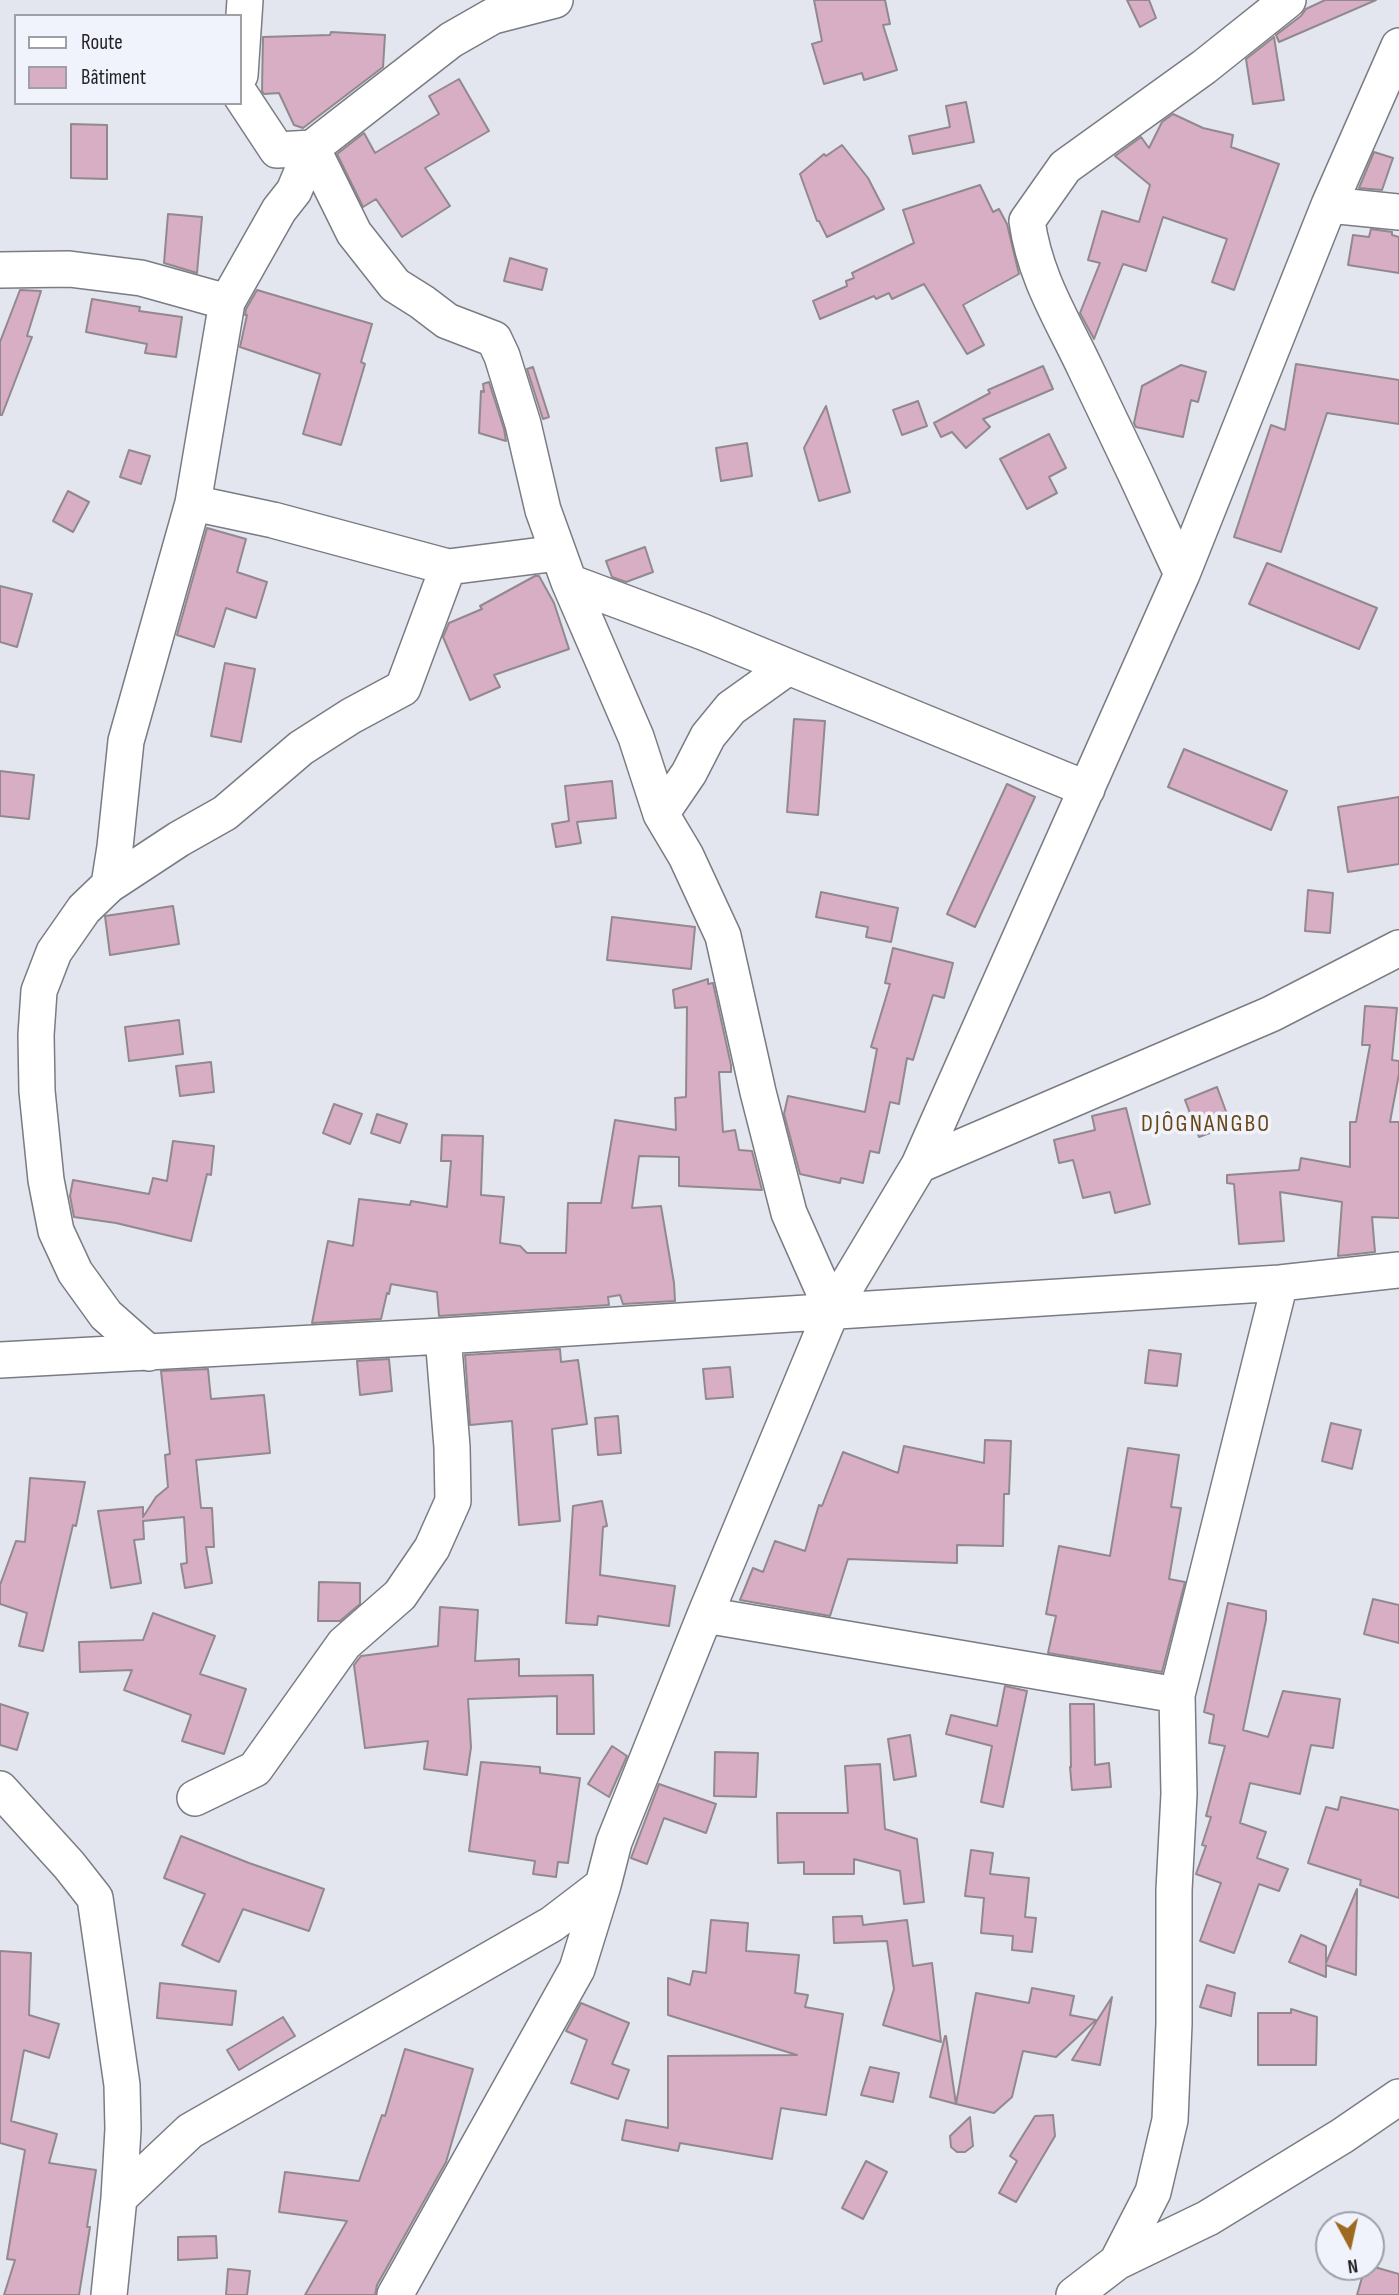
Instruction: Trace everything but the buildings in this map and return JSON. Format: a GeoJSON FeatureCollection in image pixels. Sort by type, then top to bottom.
{"type":"FeatureCollection","features":[{"type":"Feature","properties":{"kind":"street"},"geometry":{"type":"LineString","coordinates":[[242,45],[245,0]]}},
{"type":"Feature","properties":{"kind":"street"},"geometry":{"type":"LineString","coordinates":[[109,885],[126,741],[193,503],[227,302],[279,210],[294,191],[312,148],[451,40],[493,16],[555,0]]}},
{"type":"Feature","properties":{"kind":"street"},"geometry":{"type":"LineString","coordinates":[[1182,574],[1041,278],[1031,247],[1027,221],[1065,167],[1204,67],[1288,0]]}},
{"type":"Feature","properties":{"kind":"street"},"geometry":{"type":"LineString","coordinates":[[395,2295],[577,1969],[614,1842],[832,1310],[919,1165],[1182,574],[1329,205],[1399,46]]}},
{"type":"Feature","properties":{"kind":"street"},"geometry":{"type":"LineString","coordinates":[[242,97],[277,150],[312,148]]}},
{"type":"Feature","properties":{"kind":"street"},"geometry":{"type":"LineString","coordinates":[[312,148],[354,233],[395,285],[447,321],[494,339],[502,356],[523,424],[543,510],[564,567],[636,737],[661,814],[686,856],[723,936],[758,1092],[789,1213],[832,1310]]}},
{"type":"Feature","properties":{"kind":"street"},"geometry":{"type":"LineString","coordinates":[[1329,205],[1399,212]]}},
{"type":"Feature","properties":{"kind":"street"},"geometry":{"type":"LineString","coordinates":[[0,270],[69,269],[141,278],[227,302]]}},
{"type":"Feature","properties":{"kind":"street"},"geometry":{"type":"LineString","coordinates":[[193,503],[286,523],[448,567],[564,567],[786,668],[1087,789]]}},
{"type":"Feature","properties":{"kind":"street"},"geometry":{"type":"LineString","coordinates":[[149,1353],[106,1315],[75,1272],[56,1231],[46,1180],[38,1102],[36,1035],[39,990],[54,952],[84,909],[109,885],[179,839],[225,813],[301,748],[351,716],[403,688],[448,567]]}},
{"type":"Feature","properties":{"kind":"street"},"geometry":{"type":"LineString","coordinates":[[661,814],[689,773],[708,736],[731,708],[786,668]]}},
{"type":"Feature","properties":{"kind":"street"},"geometry":{"type":"LineString","coordinates":[[919,1165],[1271,1014],[1399,948]]}},
{"type":"Feature","properties":{"kind":"street"},"geometry":{"type":"LineString","coordinates":[[0,1360],[443,1336],[1280,1283],[1399,1270]]}},
{"type":"Feature","properties":{"kind":"street"},"geometry":{"type":"LineString","coordinates":[[1117,2262],[1153,2192],[1170,2120],[1174,2024],[1174,1890],[1179,1794],[1177,1695],[1280,1283]]}},
{"type":"Feature","properties":{"kind":"street"},"geometry":{"type":"LineString","coordinates":[[195,1798],[256,1769],[344,1644],[400,1595],[432,1548],[453,1501],[452,1447],[443,1336]]}},
{"type":"Feature","properties":{"kind":"street"},"geometry":{"type":"LineString","coordinates":[[705,1615],[1177,1695]]}},
{"type":"Feature","properties":{"kind":"street"},"geometry":{"type":"LineString","coordinates":[[0,1789],[96,1898],[122,2085],[123,2129],[110,2295]]}},
{"type":"Feature","properties":{"kind":"street"},"geometry":{"type":"LineString","coordinates":[[118,2198],[190,2131],[552,1924],[603,1885]]}},
{"type":"Feature","properties":{"kind":"street"},"geometry":{"type":"LineString","coordinates":[[1074,2295],[1117,2262],[1208,2218],[1342,2136],[1399,2097]]}},
{"type":"Feature","properties":{"kind":"district","name":"DJÔGNANGBO"},"geometry":{"type":"Point","coordinates":[1206,1125]}}]}
